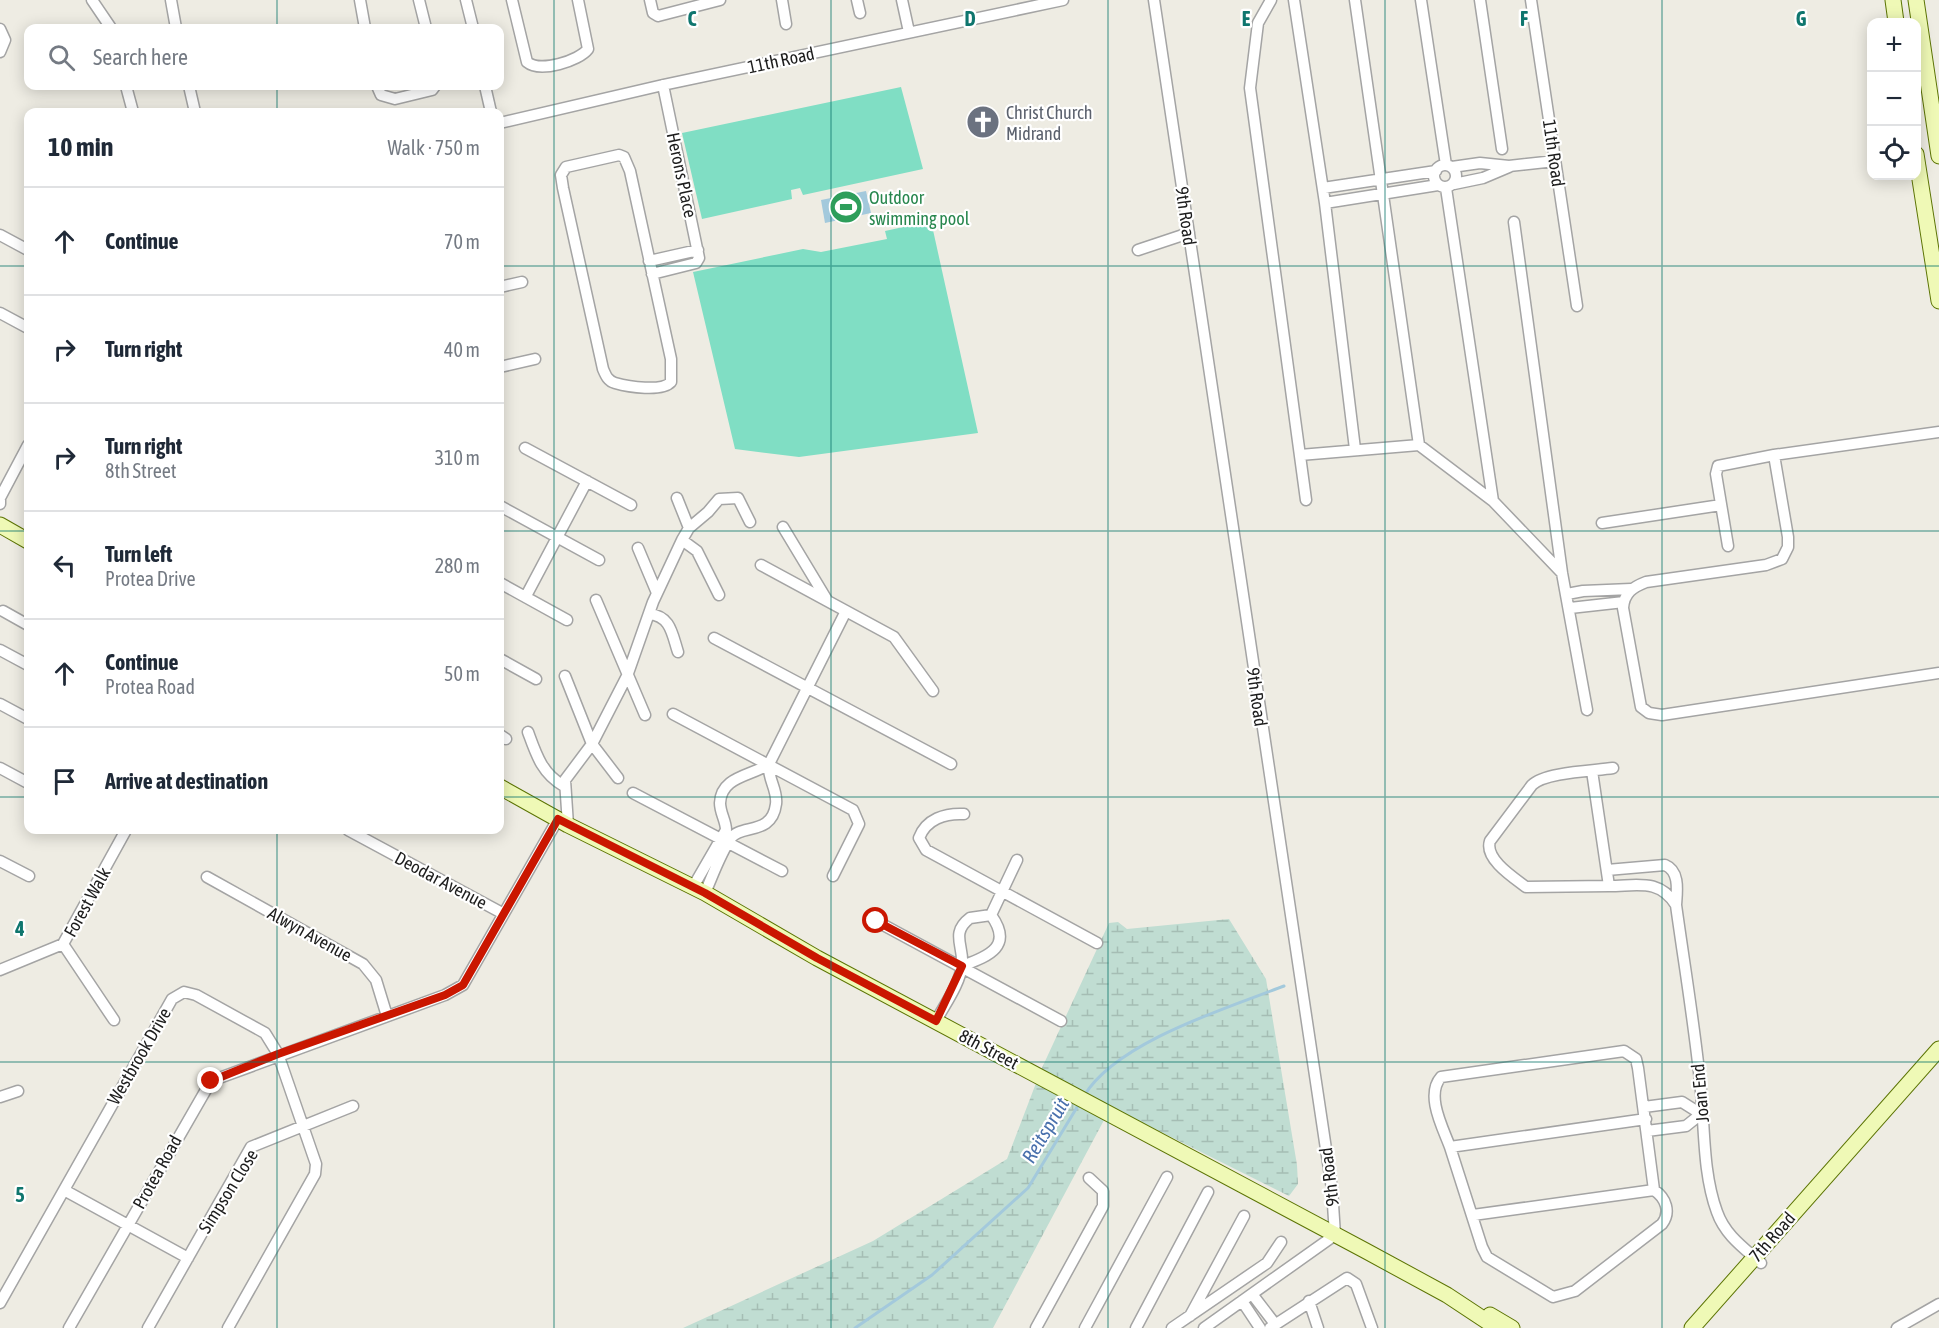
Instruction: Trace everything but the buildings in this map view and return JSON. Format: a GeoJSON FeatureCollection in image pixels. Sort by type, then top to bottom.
{"type":"FeatureCollection","features":[{"type":"Feature","properties":{"kind":"street"},"geometry":{"type":"LineString","coordinates":[[92,0],[108,24]]}},
{"type":"Feature","properties":{"kind":"street"},"geometry":{"type":"LineString","coordinates":[[171,0],[175,24]]}},
{"type":"Feature","properties":{"kind":"street"},"geometry":{"type":"LineString","coordinates":[[360,0],[364,24]]}},
{"type":"Feature","properties":{"kind":"street"},"geometry":{"type":"LineString","coordinates":[[419,0],[425,24]]}},
{"type":"Feature","properties":{"kind":"street"},"geometry":{"type":"LineString","coordinates":[[466,0],[472,24]]}},
{"type":"Feature","properties":{"kind":"street"},"geometry":{"type":"LineString","coordinates":[[512,0],[527,62],[540,67],[578,58],[588,49],[578,0]]}},
{"type":"Feature","properties":{"kind":"street"},"geometry":{"type":"LineString","coordinates":[[650,0],[653,13],[658,16],[720,0]]}},
{"type":"Feature","properties":{"kind":"street"},"geometry":{"type":"LineString","coordinates":[[782,0],[786,24]]}},
{"type":"Feature","properties":{"kind":"street"},"geometry":{"type":"LineString","coordinates":[[857,0],[860,13]]}},
{"type":"Feature","properties":{"kind":"street"},"geometry":{"type":"LineString","coordinates":[[902,0],[909,32]]}},
{"type":"Feature","properties":{"kind":"street","name":"11th Road"},"geometry":{"type":"LineString","coordinates":[[504,122],[663,85],[1063,0]]}},
{"type":"Feature","properties":{"kind":"street","name":"9th Road"},"geometry":{"type":"LineString","coordinates":[[1154,0],[1332,1189],[1335,1235]]}},
{"type":"Feature","properties":{"kind":"street"},"geometry":{"type":"LineString","coordinates":[[1271,0],[1258,23],[1250,88],[1306,500]]}},
{"type":"Feature","properties":{"kind":"street"},"geometry":{"type":"LineString","coordinates":[[1294,0],[1323,188],[1355,449]]}},
{"type":"Feature","properties":{"kind":"street"},"geometry":{"type":"LineString","coordinates":[[1354,0],[1419,445]]}},
{"type":"Feature","properties":{"kind":"street"},"geometry":{"type":"LineString","coordinates":[[1421,0],[1449,166],[1456,175],[1446,186]]}},
{"type":"Feature","properties":{"kind":"street"},"geometry":{"type":"LineString","coordinates":[[1480,0],[1502,149]]}},
{"type":"Feature","properties":{"kind":"street","name":"11th Road"},"geometry":{"type":"LineString","coordinates":[[1532,0],[1577,306]]}},
{"type":"Feature","properties":{"kind":"street"},"geometry":{"type":"LineString","coordinates":[[1893,0],[1895,18]]}},
{"type":"Feature","properties":{"kind":"street"},"geometry":{"type":"LineString","coordinates":[[1902,0],[1903,18]]}},
{"type":"Feature","properties":{"kind":"street"},"geometry":{"type":"LineString","coordinates":[[1916,0],[1939,156]]}},
{"type":"Feature","properties":{"kind":"street"},"geometry":{"type":"LineString","coordinates":[[0,28],[5,40],[0,52]]}},
{"type":"Feature","properties":{"kind":"street","name":"Herons Place"},"geometry":{"type":"LineString","coordinates":[[652,274],[696,263],[699,258],[663,85]]}},
{"type":"Feature","properties":{"kind":"street"},"geometry":{"type":"LineString","coordinates":[[127,90],[132,108]]}},
{"type":"Feature","properties":{"kind":"street"},"geometry":{"type":"LineString","coordinates":[[190,90],[194,108]]}},
{"type":"Feature","properties":{"kind":"street"},"geometry":{"type":"LineString","coordinates":[[379,90],[381,95],[395,99],[432,90]]}},
{"type":"Feature","properties":{"kind":"street"},"geometry":{"type":"LineString","coordinates":[[486,90],[491,108]]}},
{"type":"Feature","properties":{"kind":"street"},"geometry":{"type":"LineString","coordinates":[[619,155],[624,157],[637,199],[652,274],[671,359],[671,382],[662,388],[615,383],[607,378],[603,369],[563,188],[562,170],[572,164],[619,155]]}},
{"type":"Feature","properties":{"kind":"street"},"geometry":{"type":"LineString","coordinates":[[1323,188],[1436,171],[1449,166],[1480,163],[1509,166],[1555,160]]}},
{"type":"Feature","properties":{"kind":"street"},"geometry":{"type":"LineString","coordinates":[[1325,203],[1446,186],[1483,178],[1509,166]]}},
{"type":"Feature","properties":{"kind":"street"},"geometry":{"type":"LineString","coordinates":[[1436,171],[1434,177],[1446,186],[1493,501]]}},
{"type":"Feature","properties":{"kind":"street"},"geometry":{"type":"LineString","coordinates":[[1921,180],[1939,301]]}},
{"type":"Feature","properties":{"kind":"street"},"geometry":{"type":"LineString","coordinates":[[1514,222],[1562,573],[1587,710]]}},
{"type":"Feature","properties":{"kind":"street"},"geometry":{"type":"LineString","coordinates":[[1138,250],[1189,233]]}},
{"type":"Feature","properties":{"kind":"street"},"geometry":{"type":"LineString","coordinates":[[0,235],[24,248]]}},
{"type":"Feature","properties":{"kind":"street"},"geometry":{"type":"LineString","coordinates":[[649,261],[698,250]]}},
{"type":"Feature","properties":{"kind":"street"},"geometry":{"type":"LineString","coordinates":[[504,286],[522,282]]}},
{"type":"Feature","properties":{"kind":"street"},"geometry":{"type":"LineString","coordinates":[[0,313],[24,326]]}},
{"type":"Feature","properties":{"kind":"street"},"geometry":{"type":"LineString","coordinates":[[504,366],[536,359]]}},
{"type":"Feature","properties":{"kind":"street"},"geometry":{"type":"LineString","coordinates":[[1728,546],[1716,474],[1718,466],[1774,455],[1939,432]]}},
{"type":"Feature","properties":{"kind":"street"},"geometry":{"type":"LineString","coordinates":[[1300,455],[1419,445],[1493,501],[1562,573]]}},
{"type":"Feature","properties":{"kind":"street"},"geometry":{"type":"LineString","coordinates":[[525,448],[632,505]]}},
{"type":"Feature","properties":{"kind":"street"},"geometry":{"type":"LineString","coordinates":[[0,504],[0,498],[24,453]]}},
{"type":"Feature","properties":{"kind":"street"},"geometry":{"type":"LineString","coordinates":[[1567,594],[1603,589],[1631,589],[1646,582],[1766,565],[1782,559],[1788,548],[1788,537],[1774,455]]}},
{"type":"Feature","properties":{"kind":"street"},"geometry":{"type":"LineString","coordinates":[[526,596],[587,481]]}},
{"type":"Feature","properties":{"kind":"street"},"geometry":{"type":"LineString","coordinates":[[563,822],[564,786],[569,772],[592,744],[627,676],[657,593],[689,528],[716,502],[730,497],[738,498],[750,522]]}},
{"type":"Feature","properties":{"kind":"street"},"geometry":{"type":"LineString","coordinates":[[677,498],[689,528]]}},
{"type":"Feature","properties":{"kind":"street"},"geometry":{"type":"LineString","coordinates":[[1602,523],[1721,505]]}},
{"type":"Feature","properties":{"kind":"street"},"geometry":{"type":"LineString","coordinates":[[504,508],[555,539],[599,560]]}},
{"type":"Feature","properties":{"kind":"street"},"geometry":{"type":"LineString","coordinates":[[0,519],[24,531]]}},
{"type":"Feature","properties":{"kind":"street"},"geometry":{"type":"LineString","coordinates":[[0,525],[24,539]]}},
{"type":"Feature","properties":{"kind":"street"},"geometry":{"type":"LineString","coordinates":[[783,527],[827,600]]}},
{"type":"Feature","properties":{"kind":"street"},"geometry":{"type":"LineString","coordinates":[[682,540],[697,550],[719,595]]}},
{"type":"Feature","properties":{"kind":"street"},"geometry":{"type":"LineString","coordinates":[[638,548],[657,593]]}},
{"type":"Feature","properties":{"kind":"street"},"geometry":{"type":"LineString","coordinates":[[761,565],[894,637],[933,691]]}},
{"type":"Feature","properties":{"kind":"street"},"geometry":{"type":"LineString","coordinates":[[504,584],[567,620]]}},
{"type":"Feature","properties":{"kind":"street"},"geometry":{"type":"LineString","coordinates":[[1631,589],[1624,602],[1639,702],[1645,711],[1655,715],[1939,673]]}},
{"type":"Feature","properties":{"kind":"street"},"geometry":{"type":"LineString","coordinates":[[596,600],[645,715]]}},
{"type":"Feature","properties":{"kind":"street"},"geometry":{"type":"LineString","coordinates":[[1570,608],[1624,602]]}},
{"type":"Feature","properties":{"kind":"street"},"geometry":{"type":"LineString","coordinates":[[3,611],[24,623]]}},
{"type":"Feature","properties":{"kind":"street"},"geometry":{"type":"LineString","coordinates":[[726,840],[736,834],[755,830],[763,825],[773,812],[776,798],[768,776],[769,764],[806,685],[846,611]]}},
{"type":"Feature","properties":{"kind":"street"},"geometry":{"type":"LineString","coordinates":[[649,614],[659,615],[667,621],[678,652]]}},
{"type":"Feature","properties":{"kind":"street"},"geometry":{"type":"LineString","coordinates":[[714,638],[951,764]]}},
{"type":"Feature","properties":{"kind":"street"},"geometry":{"type":"LineString","coordinates":[[0,650],[24,663]]}},
{"type":"Feature","properties":{"kind":"street"},"geometry":{"type":"LineString","coordinates":[[504,663],[536,679]]}},
{"type":"Feature","properties":{"kind":"street"},"geometry":{"type":"LineString","coordinates":[[565,676],[592,744],[618,778]]}},
{"type":"Feature","properties":{"kind":"street"},"geometry":{"type":"LineString","coordinates":[[0,704],[24,717]]}},
{"type":"Feature","properties":{"kind":"street"},"geometry":{"type":"LineString","coordinates":[[673,714],[846,806],[858,815],[859,824],[855,835],[833,876]]}},
{"type":"Feature","properties":{"kind":"street"},"geometry":{"type":"LineString","coordinates":[[528,732],[541,766],[554,780],[564,786]]}},
{"type":"Feature","properties":{"kind":"street"},"geometry":{"type":"LineString","coordinates":[[699,890],[726,840],[726,826],[720,802],[727,786],[742,775],[769,764]]}},
{"type":"Feature","properties":{"kind":"street"},"geometry":{"type":"LineString","coordinates":[[0,768],[24,781]]}},
{"type":"Feature","properties":{"kind":"street"},"geometry":{"type":"LineString","coordinates":[[1613,768],[1536,781],[1490,841],[1488,849],[1492,857],[1527,887],[1655,885],[1669,894],[1676,905]]}},
{"type":"Feature","properties":{"kind":"street"},"geometry":{"type":"LineString","coordinates":[[1592,771],[1609,886]]}},
{"type":"Feature","properties":{"kind":"street","name":"8th Street"},"geometry":{"type":"LineString","coordinates":[[504,789],[563,822],[699,890],[817,958],[1447,1295],[1497,1328]]}},
{"type":"Feature","properties":{"kind":"street"},"geometry":{"type":"LineString","coordinates":[[633,793],[782,871]]}},
{"type":"Feature","properties":{"kind":"street"},"geometry":{"type":"LineString","coordinates":[[964,814],[950,813],[937,818],[923,831],[920,841],[926,850],[1097,943]]}},
{"type":"Feature","properties":{"kind":"street","name":"Protea Road"},"geometry":{"type":"LineString","coordinates":[[69,1328],[205,1088],[218,1077],[445,995],[463,985],[502,913],[563,822]]}},
{"type":"Feature","properties":{"kind":"street","name":"Forest Walk"},"geometry":{"type":"LineString","coordinates":[[0,970],[63,945],[124,834]]}},
{"type":"Feature","properties":{"kind":"street","name":"Deodar Avenue"},"geometry":{"type":"LineString","coordinates":[[355,834],[502,913]]}},
{"type":"Feature","properties":{"kind":"street"},"geometry":{"type":"LineString","coordinates":[[991,915],[1017,860]]}},
{"type":"Feature","properties":{"kind":"street"},"geometry":{"type":"LineString","coordinates":[[0,861],[29,876]]}},
{"type":"Feature","properties":{"kind":"street","name":"Joan End"},"geometry":{"type":"LineString","coordinates":[[1653,866],[1665,865],[1673,871],[1677,888],[1676,905],[1700,1081],[1701,1114],[1711,1190],[1717,1212],[1728,1232],[1758,1260]]}},
{"type":"Feature","properties":{"kind":"street"},"geometry":{"type":"LineString","coordinates":[[1608,870],[1653,866],[1655,885]]}},
{"type":"Feature","properties":{"kind":"street","name":"Alwyn Avenue"},"geometry":{"type":"LineString","coordinates":[[207,877],[363,964],[376,980],[387,1016]]}},
{"type":"Feature","properties":{"kind":"street"},"geometry":{"type":"LineString","coordinates":[[962,966],[987,956],[997,947],[1000,933],[991,915]]}},
{"type":"Feature","properties":{"kind":"street"},"geometry":{"type":"LineString","coordinates":[[936,1021],[962,966],[957,937],[959,929],[974,916],[991,915]]}},
{"type":"Feature","properties":{"kind":"street"},"geometry":{"type":"LineString","coordinates":[[876,921],[1060,1021]]}},
{"type":"Feature","properties":{"kind":"street"},"geometry":{"type":"LineString","coordinates":[[63,945],[114,1020]]}},
{"type":"Feature","properties":{"kind":"street","name":"Westbrook Drive"},"geometry":{"type":"LineString","coordinates":[[0,1303],[166,1010],[179,993],[196,995],[258,1028],[269,1037],[278,1054],[314,1154],[315,1173],[228,1328]]}},
{"type":"Feature","properties":{"kind":"street","name":"7th Road"},"geometry":{"type":"LineString","coordinates":[[1704,1328],[1835,1165],[1854,1148],[1939,1049]]}},
{"type":"Feature","properties":{"kind":"street"},"geometry":{"type":"LineString","coordinates":[[1624,1052],[1636,1059],[1646,1125],[1654,1190],[1660,1195],[1667,1209],[1662,1224],[1575,1291],[1561,1297],[1547,1295],[1492,1262],[1482,1247],[1450,1148],[1434,1088],[1441,1077],[1448,1074],[1624,1052]]}},
{"type":"Feature","properties":{"kind":"street"},"geometry":{"type":"LineString","coordinates":[[0,1097],[18,1091]]}},
{"type":"Feature","properties":{"kind":"street"},"geometry":{"type":"LineString","coordinates":[[1450,1148],[1646,1125],[1686,1126],[1701,1114],[1682,1102],[1644,1107]]}},
{"type":"Feature","properties":{"kind":"street","name":"Simpson Close"},"geometry":{"type":"LineString","coordinates":[[148,1328],[251,1147],[352,1106]]}},
{"type":"Feature","properties":{"kind":"street"},"geometry":{"type":"LineString","coordinates":[[1085,1328],[1167,1177]]}},
{"type":"Feature","properties":{"kind":"street"},"geometry":{"type":"LineString","coordinates":[[1036,1328],[1103,1206],[1103,1191],[1089,1179]]}},
{"type":"Feature","properties":{"kind":"street"},"geometry":{"type":"LineString","coordinates":[[64,1190],[188,1258]]}},
{"type":"Feature","properties":{"kind":"street"},"geometry":{"type":"LineString","coordinates":[[1473,1215],[1654,1190]]}},
{"type":"Feature","properties":{"kind":"street"},"geometry":{"type":"LineString","coordinates":[[1136,1328],[1208,1192]]}},
{"type":"Feature","properties":{"kind":"street"},"geometry":{"type":"LineString","coordinates":[[1189,1318],[1244,1216]]}},
{"type":"Feature","properties":{"kind":"street"},"geometry":{"type":"LineString","coordinates":[[1204,1328],[1335,1235]]}},
{"type":"Feature","properties":{"kind":"street"},"geometry":{"type":"LineString","coordinates":[[1172,1328],[1267,1263],[1281,1242]]}},
{"type":"Feature","properties":{"kind":"street","name":"7th Road"},"geometry":{"type":"LineString","coordinates":[[1692,1328],[1758,1260]]}},
{"type":"Feature","properties":{"kind":"street"},"geometry":{"type":"LineString","coordinates":[[1252,1294],[1273,1326],[1343,1278],[1351,1278],[1360,1293],[1372,1328]]}},
{"type":"Feature","properties":{"kind":"street","name":"8th Street"},"geometry":{"type":"LineString","coordinates":[[1447,1295],[1464,1301],[1512,1328]]}},
{"type":"Feature","properties":{"kind":"street"},"geometry":{"type":"LineString","coordinates":[[1242,1301],[1260,1328]]}},
{"type":"Feature","properties":{"kind":"street"},"geometry":{"type":"LineString","coordinates":[[1309,1301],[1317,1328]]}},
{"type":"Feature","properties":{"kind":"street"},"geometry":{"type":"LineString","coordinates":[[1897,1328],[1939,1304]]}},
{"type":"Feature","properties":{"kind":"green space"},"geometry":{"type":"Polygon","coordinates":[[[901,87],[923,169],[803,195],[800,188],[791,190],[792,199],[702,219],[682,133],[901,87]]]}},
{"type":"Feature","properties":{"kind":"green space"},"geometry":{"type":"Polygon","coordinates":[[[931,221],[978,433],[799,457],[735,449],[693,272],[803,249],[821,252],[887,239],[885,231],[931,221]]]}},
{"type":"Feature","properties":{"kind":"green space","name":"Reitspruit"},"geometry":{"type":"Polygon","coordinates":[[[1229,919],[1266,979],[1297,1165],[1298,1184],[1289,1196],[1111,1107],[993,1328],[683,1328],[873,1241],[1007,1159],[1041,1070],[1109,923],[1118,922],[1127,929],[1229,919]]]}},
{"type":"Feature","properties":{"kind":"water","name":"Outdoor swimming pool"},"geometry":{"type":"Polygon","coordinates":[[[866,191],[871,213],[825,223],[821,200],[866,191]]]}},
{"type":"Feature","properties":{"kind":"waterway","name":"Reitspruit"},"geometry":{"type":"LineString","coordinates":[[1084,1096],[1099,1077],[1146,1043],[1204,1016],[1284,986]]}},
{"type":"Feature","properties":{"kind":"waterway","name":"Reitspruit"},"geometry":{"type":"LineString","coordinates":[[855,1328],[932,1275],[1028,1188],[1079,1104]]}},
{"type":"Feature","properties":{"kind":"place","name":"Christ Church Midrand"},"geometry":{"type":"Point","coordinates":[983,122]}},
{"type":"Feature","properties":{"kind":"place","name":"Outdoor swimming pool"},"geometry":{"type":"Point","coordinates":[846,207]}},
{"type":"Feature","properties":{"kind":"route"},"geometry":{"type":"LineString","coordinates":[[211,1081],[278,1054],[445,995],[463,985],[502,913],[558,819],[705,893],[817,958],[936,1021],[962,966],[876,921]]}}]}
